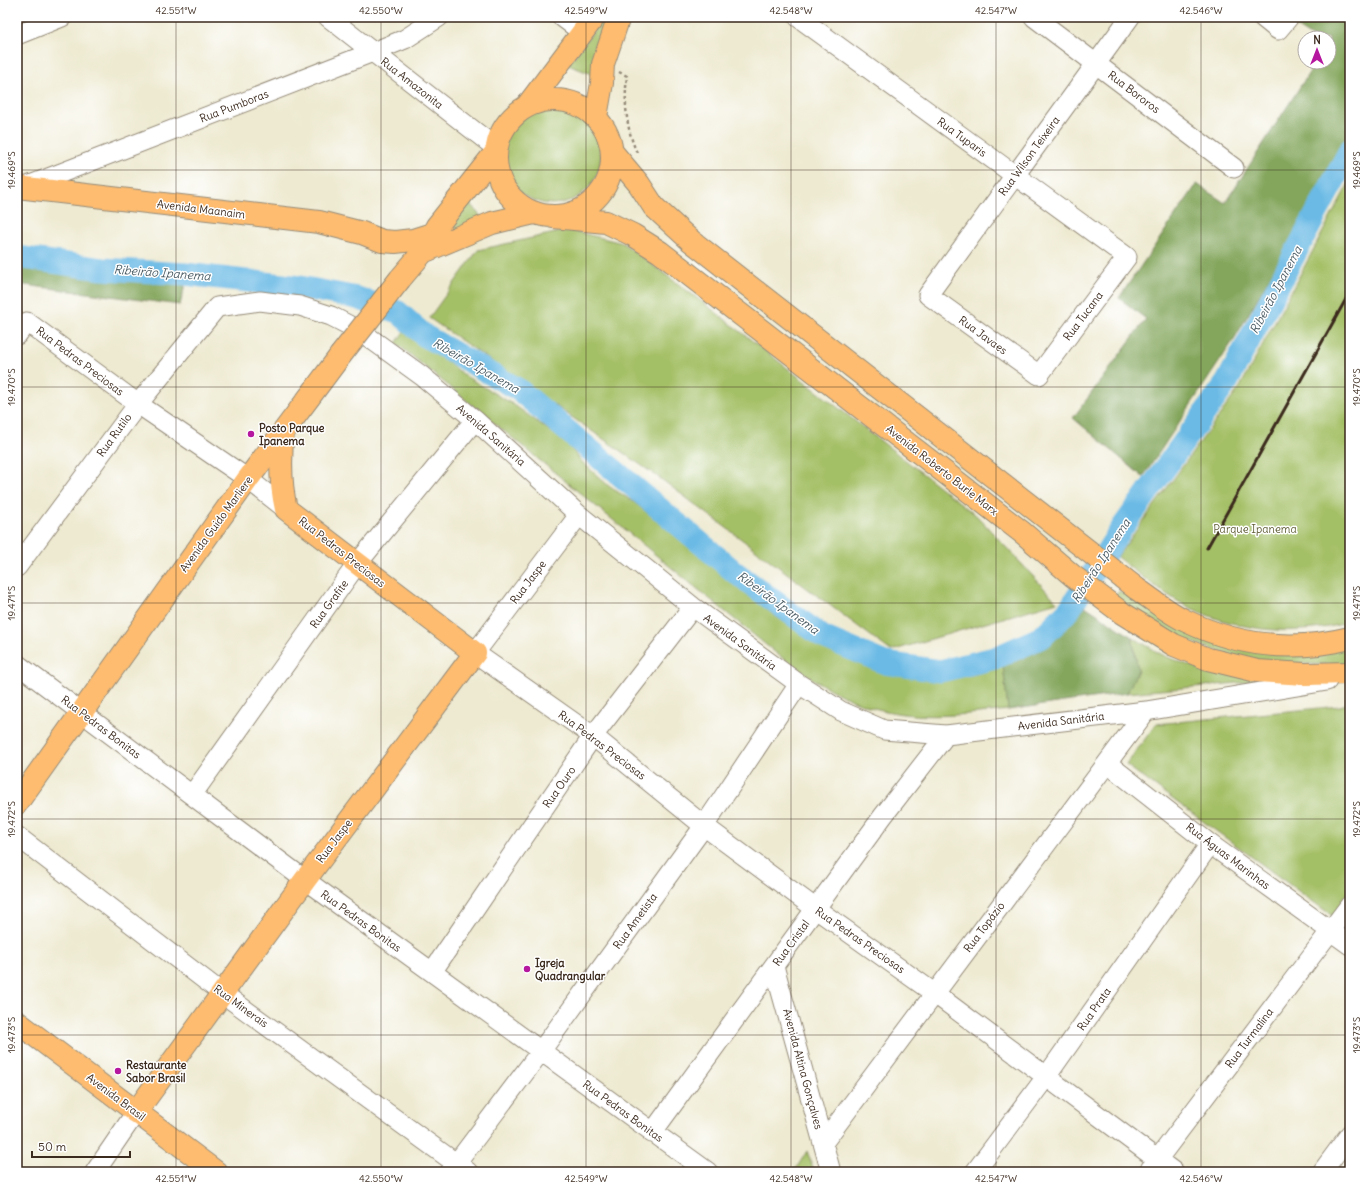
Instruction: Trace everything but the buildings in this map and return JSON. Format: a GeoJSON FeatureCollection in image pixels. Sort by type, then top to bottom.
{"type":"FeatureCollection","features":[{"type":"Feature","properties":{"kind":"main road"},"geometry":{"type":"LineString","coordinates":[[596,117],[602,83],[603,64],[620,17]]}},
{"type":"Feature","properties":{"kind":"main road"},"geometry":{"type":"LineString","coordinates":[[527,106],[588,25]]}},
{"type":"Feature","properties":{"kind":"main road"},"geometry":{"type":"LineString","coordinates":[[545,100],[563,100],[581,106],[596,117],[607,134],[612,153],[610,177],[597,198],[577,212],[544,215],[521,206],[505,190],[496,169],[496,150],[500,135],[507,123],[516,113],[527,106],[545,100]]}},
{"type":"Feature","properties":{"kind":"main road","name":"Avenida Guido Marliere"},"geometry":{"type":"LineString","coordinates":[[17,803],[80,712],[248,479],[340,356],[405,274],[496,150]]}},
{"type":"Feature","properties":{"kind":"main road"},"geometry":{"type":"LineString","coordinates":[[612,153],[639,184],[654,206],[690,240],[1137,589],[1185,621],[1215,633],[1257,644],[1304,646],[1330,643],[1350,638]]}},
{"type":"Feature","properties":{"kind":"main road","name":"Avenida Maanaim"},"geometry":{"type":"LineString","coordinates":[[21,187],[237,214],[319,222],[362,233],[382,241],[427,243]]}},
{"type":"Feature","properties":{"kind":"main road","name":"Avenida Guido Marliere"},"geometry":{"type":"LineString","coordinates":[[427,243],[492,223],[544,215]]}},
{"type":"Feature","properties":{"kind":"main road","name":"Avenida Roberto Burle Marx"},"geometry":{"type":"LineString","coordinates":[[544,215],[606,222],[634,235],[660,252],[1023,533],[1073,576],[1122,613],[1174,646],[1234,667],[1275,673],[1350,672]]}},
{"type":"Feature","properties":{"kind":"main road","name":"Avenida Maanaim"},"geometry":{"type":"LineString","coordinates":[[382,241],[405,274]]}},
{"type":"Feature","properties":{"kind":"main road"},"geometry":{"type":"LineString","coordinates":[[283,432],[280,470],[282,492],[286,509]]}},
{"type":"Feature","properties":{"kind":"main road","name":"Rua Pedras Preciosas"},"geometry":{"type":"LineString","coordinates":[[286,509],[475,654]]}},
{"type":"Feature","properties":{"kind":"main road","name":"Rua Jaspe"},"geometry":{"type":"LineString","coordinates":[[136,1112],[304,880],[475,654]]}},
{"type":"Feature","properties":{"kind":"main road","name":"Avenida Brasil"},"geometry":{"type":"LineString","coordinates":[[17,1022],[216,1172]]}},
{"type":"Feature","properties":{"kind":"street"},"geometry":{"type":"LineString","coordinates":[[17,35],[62,17]]}},
{"type":"Feature","properties":{"kind":"street","name":"Rua Amazonita"},"geometry":{"type":"LineString","coordinates":[[328,17],[496,150]]}},
{"type":"Feature","properties":{"kind":"street","name":"Rua Pumboras"},"geometry":{"type":"LineString","coordinates":[[21,187],[405,39],[439,17]]}},
{"type":"Feature","properties":{"kind":"street"},"geometry":{"type":"LineString","coordinates":[[562,17],[588,25]]}},
{"type":"Feature","properties":{"kind":"street","name":"Rua Tuparis"},"geometry":{"type":"LineString","coordinates":[[798,17],[1127,257]]}},
{"type":"Feature","properties":{"kind":"street","name":"Rua Bororos"},"geometry":{"type":"LineString","coordinates":[[1034,17],[1234,168]]}},
{"type":"Feature","properties":{"kind":"street","name":"Rua Wilson Teixeira"},"geometry":{"type":"LineString","coordinates":[[928,295],[1130,17]]}},
{"type":"Feature","properties":{"kind":"street"},"geometry":{"type":"LineString","coordinates":[[1262,17],[1278,30],[1289,17]]}},
{"type":"Feature","properties":{"kind":"street","name":"Rua Tucana"},"geometry":{"type":"LineString","coordinates":[[1039,375],[1127,257]]}},
{"type":"Feature","properties":{"kind":"street","name":"Rua Javaes"},"geometry":{"type":"LineString","coordinates":[[928,295],[1039,375]]}},
{"type":"Feature","properties":{"kind":"street","name":"Avenida Sanitária"},"geometry":{"type":"LineString","coordinates":[[217,307],[260,301],[300,306],[331,316],[360,331],[396,357],[475,420],[579,515],[692,607],[799,684],[841,711],[884,730],[946,735],[1146,711],[1350,677]]}},
{"type":"Feature","properties":{"kind":"street","name":"Rua Rutilo"},"geometry":{"type":"LineString","coordinates":[[17,567],[138,404],[217,307]]}},
{"type":"Feature","properties":{"kind":"street","name":"Rua Pedras Preciosas"},"geometry":{"type":"LineString","coordinates":[[22,328],[138,404],[248,479],[286,509]]}},
{"type":"Feature","properties":{"kind":"street","name":"Rua Grafite"},"geometry":{"type":"LineString","coordinates":[[192,795],[357,564],[475,420]]}},
{"type":"Feature","properties":{"kind":"street","name":"Rua Jaspe"},"geometry":{"type":"LineString","coordinates":[[475,654],[579,515]]}},
{"type":"Feature","properties":{"kind":"street","name":"Rua Ouro"},"geometry":{"type":"LineString","coordinates":[[432,972],[593,736],[692,607]]}},
{"type":"Feature","properties":{"kind":"street","name":"Rua Pedras Preciosas"},"geometry":{"type":"LineString","coordinates":[[475,654],[593,736],[704,826],[816,909],[934,993],[1046,1077],[1152,1166],[1174,1172]]}},
{"type":"Feature","properties":{"kind":"street","name":"Rua Pedras Bonitas"},"geometry":{"type":"LineString","coordinates":[[17,664],[304,880],[708,1172]]}},
{"type":"Feature","properties":{"kind":"street","name":"Rua Ametista"},"geometry":{"type":"LineString","coordinates":[[458,1169],[541,1051],[704,826],[799,684]]}},
{"type":"Feature","properties":{"kind":"street","name":"Rua Topázio"},"geometry":{"type":"LineString","coordinates":[[823,1143],[934,993],[1108,764],[1146,711]]}},
{"type":"Feature","properties":{"kind":"street","name":"Rua Cristal"},"geometry":{"type":"LineString","coordinates":[[652,1133],[883,816],[946,735]]}},
{"type":"Feature","properties":{"kind":"street","name":"Rua Águas Marinhas"},"geometry":{"type":"LineString","coordinates":[[1108,764],[1210,844],[1350,945]]}},
{"type":"Feature","properties":{"kind":"street","name":"Rua Minerais"},"geometry":{"type":"LineString","coordinates":[[17,836],[458,1169]]}},
{"type":"Feature","properties":{"kind":"street","name":"Rua Prata"},"geometry":{"type":"LineString","coordinates":[[975,1172],[1046,1077],[1210,844]]}},
{"type":"Feature","properties":{"kind":"street","name":"Rua Turmalina"},"geometry":{"type":"LineString","coordinates":[[1152,1166],[1350,904]]}},
{"type":"Feature","properties":{"kind":"street","name":"Avenida Altina Gonçalves"},"geometry":{"type":"LineString","coordinates":[[774,966],[831,1172]]}},
{"type":"Feature","properties":{"kind":"street","name":"Rua Jaspe"},"geometry":{"type":"LineString","coordinates":[[95,1172],[136,1112]]}},
{"type":"Feature","properties":{"kind":"street"},"geometry":{"type":"LineString","coordinates":[[1322,1172],[1350,1134]]}},
{"type":"Feature","properties":{"kind":"path"},"geometry":{"type":"LineString","coordinates":[[603,64],[627,76],[625,91],[628,124],[639,156]]}},
{"type":"Feature","properties":{"kind":"green space"},"geometry":{"type":"Polygon","coordinates":[[[604,17],[609,17],[596,80],[589,73],[568,65],[604,17]]]}},
{"type":"Feature","properties":{"kind":"green space"},"geometry":{"type":"Polygon","coordinates":[[[1292,17],[1350,17],[1350,128],[1320,191],[1233,341],[1143,477],[1073,418],[1146,319],[1119,298],[1197,184],[1225,203],[1311,70],[1337,70],[1337,30],[1300,30],[1288,22],[1292,17]]]}},
{"type":"Feature","properties":{"kind":"green space"},"geometry":{"type":"Polygon","coordinates":[[[542,106],[562,106],[571,109],[587,120],[598,136],[601,145],[601,165],[598,174],[587,190],[571,201],[562,204],[542,204],[525,196],[517,190],[511,182],[503,165],[503,145],[511,128],[517,120],[525,114],[542,106]]]}},
{"type":"Feature","properties":{"kind":"green space","name":"Parque Ipanema"},"geometry":{"type":"Polygon","coordinates":[[[1350,181],[1350,622],[1306,630],[1284,630],[1263,629],[1220,620],[1179,602],[1117,557],[1240,387],[1350,181]]]}},
{"type":"Feature","properties":{"kind":"green space"},"geometry":{"type":"Polygon","coordinates":[[[464,197],[483,219],[431,243],[464,197]]]}},
{"type":"Feature","properties":{"kind":"green space"},"geometry":{"type":"Polygon","coordinates":[[[568,230],[623,243],[709,307],[977,516],[1057,602],[891,651],[661,479],[429,318],[478,250],[568,230]]]}},
{"type":"Feature","properties":{"kind":"green space"},"geometry":{"type":"Polygon","coordinates":[[[17,259],[185,285],[180,305],[17,284],[17,259]]]}},
{"type":"Feature","properties":{"kind":"green space"},"geometry":{"type":"Polygon","coordinates":[[[405,330],[467,377],[514,405],[567,443],[583,463],[610,487],[634,502],[774,615],[802,634],[881,668],[920,678],[948,679],[976,674],[1003,664],[1008,710],[932,716],[901,714],[856,702],[814,680],[776,653],[396,343],[405,330]]]}},
{"type":"Feature","properties":{"kind":"green space"},"geometry":{"type":"Polygon","coordinates":[[[1119,591],[1181,629],[1350,647],[1350,665],[1276,663],[1236,657],[1177,637],[1114,597],[1119,591]]]}},
{"type":"Feature","properties":{"kind":"green space"},"geometry":{"type":"Polygon","coordinates":[[[1085,606],[1132,637],[1138,670],[1127,693],[1008,710],[1003,664],[1054,639],[1085,606]]]}},
{"type":"Feature","properties":{"kind":"green space"},"geometry":{"type":"Polygon","coordinates":[[[1132,637],[1161,654],[1188,665],[1215,672],[1271,680],[1127,693],[1138,670],[1132,637]]]}},
{"type":"Feature","properties":{"kind":"green space"},"geometry":{"type":"Polygon","coordinates":[[[1350,703],[1350,895],[1334,917],[1126,765],[1156,724],[1340,706],[1350,703]]]}},
{"type":"Feature","properties":{"kind":"green space"},"geometry":{"type":"Polygon","coordinates":[[[807,1151],[814,1172],[794,1172],[807,1151]]]}},
{"type":"Feature","properties":{"kind":"waterway","name":"Ribeirão Ipanema"},"geometry":{"type":"LineString","coordinates":[[17,257],[102,269],[185,274],[300,287],[357,298],[398,312],[425,336],[519,390],[736,573],[823,637],[885,663],[940,671],[995,658],[1042,637],[1069,610],[1122,528],[1227,382],[1350,150]]}},
{"type":"Feature","properties":{"kind":"railway"},"geometry":{"type":"LineString","coordinates":[[1207,548],[1350,292]]}},
{"type":"Feature","properties":{"kind":"place","name":"Posto Parque Ipanema"},"geometry":{"type":"Point","coordinates":[251,434]}},
{"type":"Feature","properties":{"kind":"place","name":"Igreja Quadrangular"},"geometry":{"type":"Point","coordinates":[527,969]}},
{"type":"Feature","properties":{"kind":"place","name":"Restaurante Sabor Brasil"},"geometry":{"type":"Point","coordinates":[118,1071]}}]}
